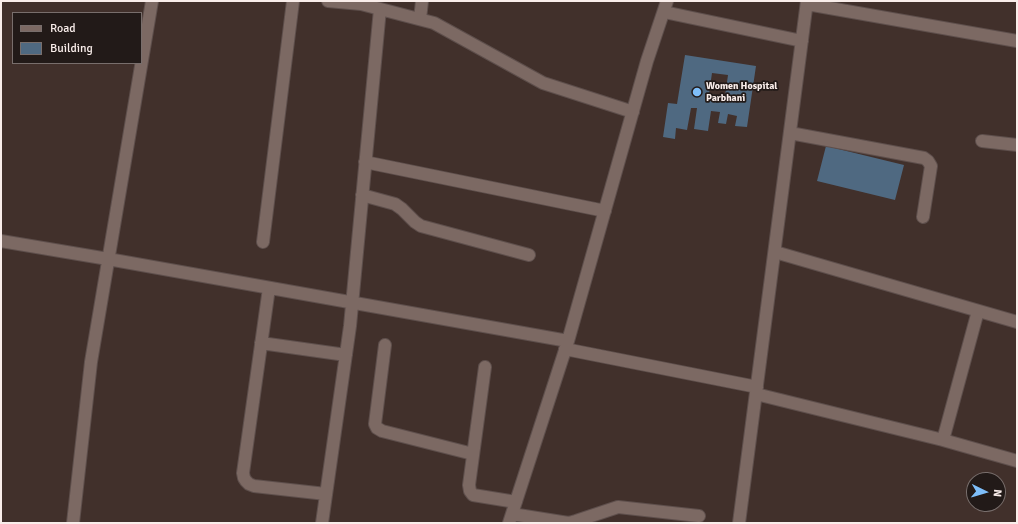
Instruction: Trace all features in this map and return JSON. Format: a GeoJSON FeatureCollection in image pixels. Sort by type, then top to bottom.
{"type":"FeatureCollection","features":[{"type":"Feature","properties":{"kind":"street"},"geometry":{"type":"LineString","coordinates":[[142,60],[152,1]]}},
{"type":"Feature","properties":{"kind":"street"},"geometry":{"type":"LineString","coordinates":[[263,242],[293,1]]}},
{"type":"Feature","properties":{"kind":"street"},"geometry":{"type":"LineString","coordinates":[[328,1],[361,4],[434,23],[543,83],[633,112]]}},
{"type":"Feature","properties":{"kind":"street"},"geometry":{"type":"LineString","coordinates":[[420,19],[422,1]]}},
{"type":"Feature","properties":{"kind":"street"},"geometry":{"type":"LineString","coordinates":[[740,523],[807,3],[1017,41]]}},
{"type":"Feature","properties":{"kind":"street"},"geometry":{"type":"LineString","coordinates":[[699,516],[618,507],[569,523],[511,519],[566,345],[647,61],[666,6],[802,42]]}},
{"type":"Feature","properties":{"kind":"street"},"geometry":{"type":"LineString","coordinates":[[322,523],[352,303],[380,9]]}},
{"type":"Feature","properties":{"kind":"street"},"geometry":{"type":"LineString","coordinates":[[73,523],[91,362],[141,64]]}},
{"type":"Feature","properties":{"kind":"street"},"geometry":{"type":"LineString","coordinates":[[790,133],[924,158],[931,166],[923,217]]}},
{"type":"Feature","properties":{"kind":"street"},"geometry":{"type":"LineString","coordinates":[[982,141],[1017,145]]}},
{"type":"Feature","properties":{"kind":"street"},"geometry":{"type":"LineString","coordinates":[[365,162],[605,211]]}},
{"type":"Feature","properties":{"kind":"street"},"geometry":{"type":"LineString","coordinates":[[362,195],[395,204],[421,226],[529,255]]}},
{"type":"Feature","properties":{"kind":"street"},"geometry":{"type":"LineString","coordinates":[[1,241],[352,303],[566,345],[757,390],[1017,461]]}},
{"type":"Feature","properties":{"kind":"street"},"geometry":{"type":"LineString","coordinates":[[775,252],[1017,322]]}},
{"type":"Feature","properties":{"kind":"street"},"geometry":{"type":"LineString","coordinates":[[269,288],[243,473],[244,478],[249,484],[254,486],[326,494]]}},
{"type":"Feature","properties":{"kind":"street"},"geometry":{"type":"LineString","coordinates":[[943,440],[978,311]]}},
{"type":"Feature","properties":{"kind":"street"},"geometry":{"type":"LineString","coordinates":[[261,343],[346,355]]}},
{"type":"Feature","properties":{"kind":"street"},"geometry":{"type":"LineString","coordinates":[[385,345],[375,424],[377,428],[382,431],[473,454]]}},
{"type":"Feature","properties":{"kind":"street"},"geometry":{"type":"LineString","coordinates":[[485,367],[469,485],[470,491],[473,495],[516,502]]}},
{"type":"Feature","properties":{"kind":"building"},"geometry":{"type":"Polygon","coordinates":[[[685,55],[756,66],[747,127],[735,126],[737,116],[728,114],[726,124],[718,123],[720,112],[711,111],[708,131],[694,129],[697,108],[691,108],[687,130],[676,128],[675,139],[663,137],[668,103],[677,104],[685,55]],[[712,73],[709,94],[725,96],[728,75],[712,73]]]}},
{"type":"Feature","properties":{"kind":"building"},"geometry":{"type":"Polygon","coordinates":[[[826,146],[904,165],[895,200],[817,181],[826,146]]]}},
{"type":"Feature","properties":{"kind":"place","name":"Women Hospital Parbhani"},"geometry":{"type":"Point","coordinates":[697,92]}}]}
